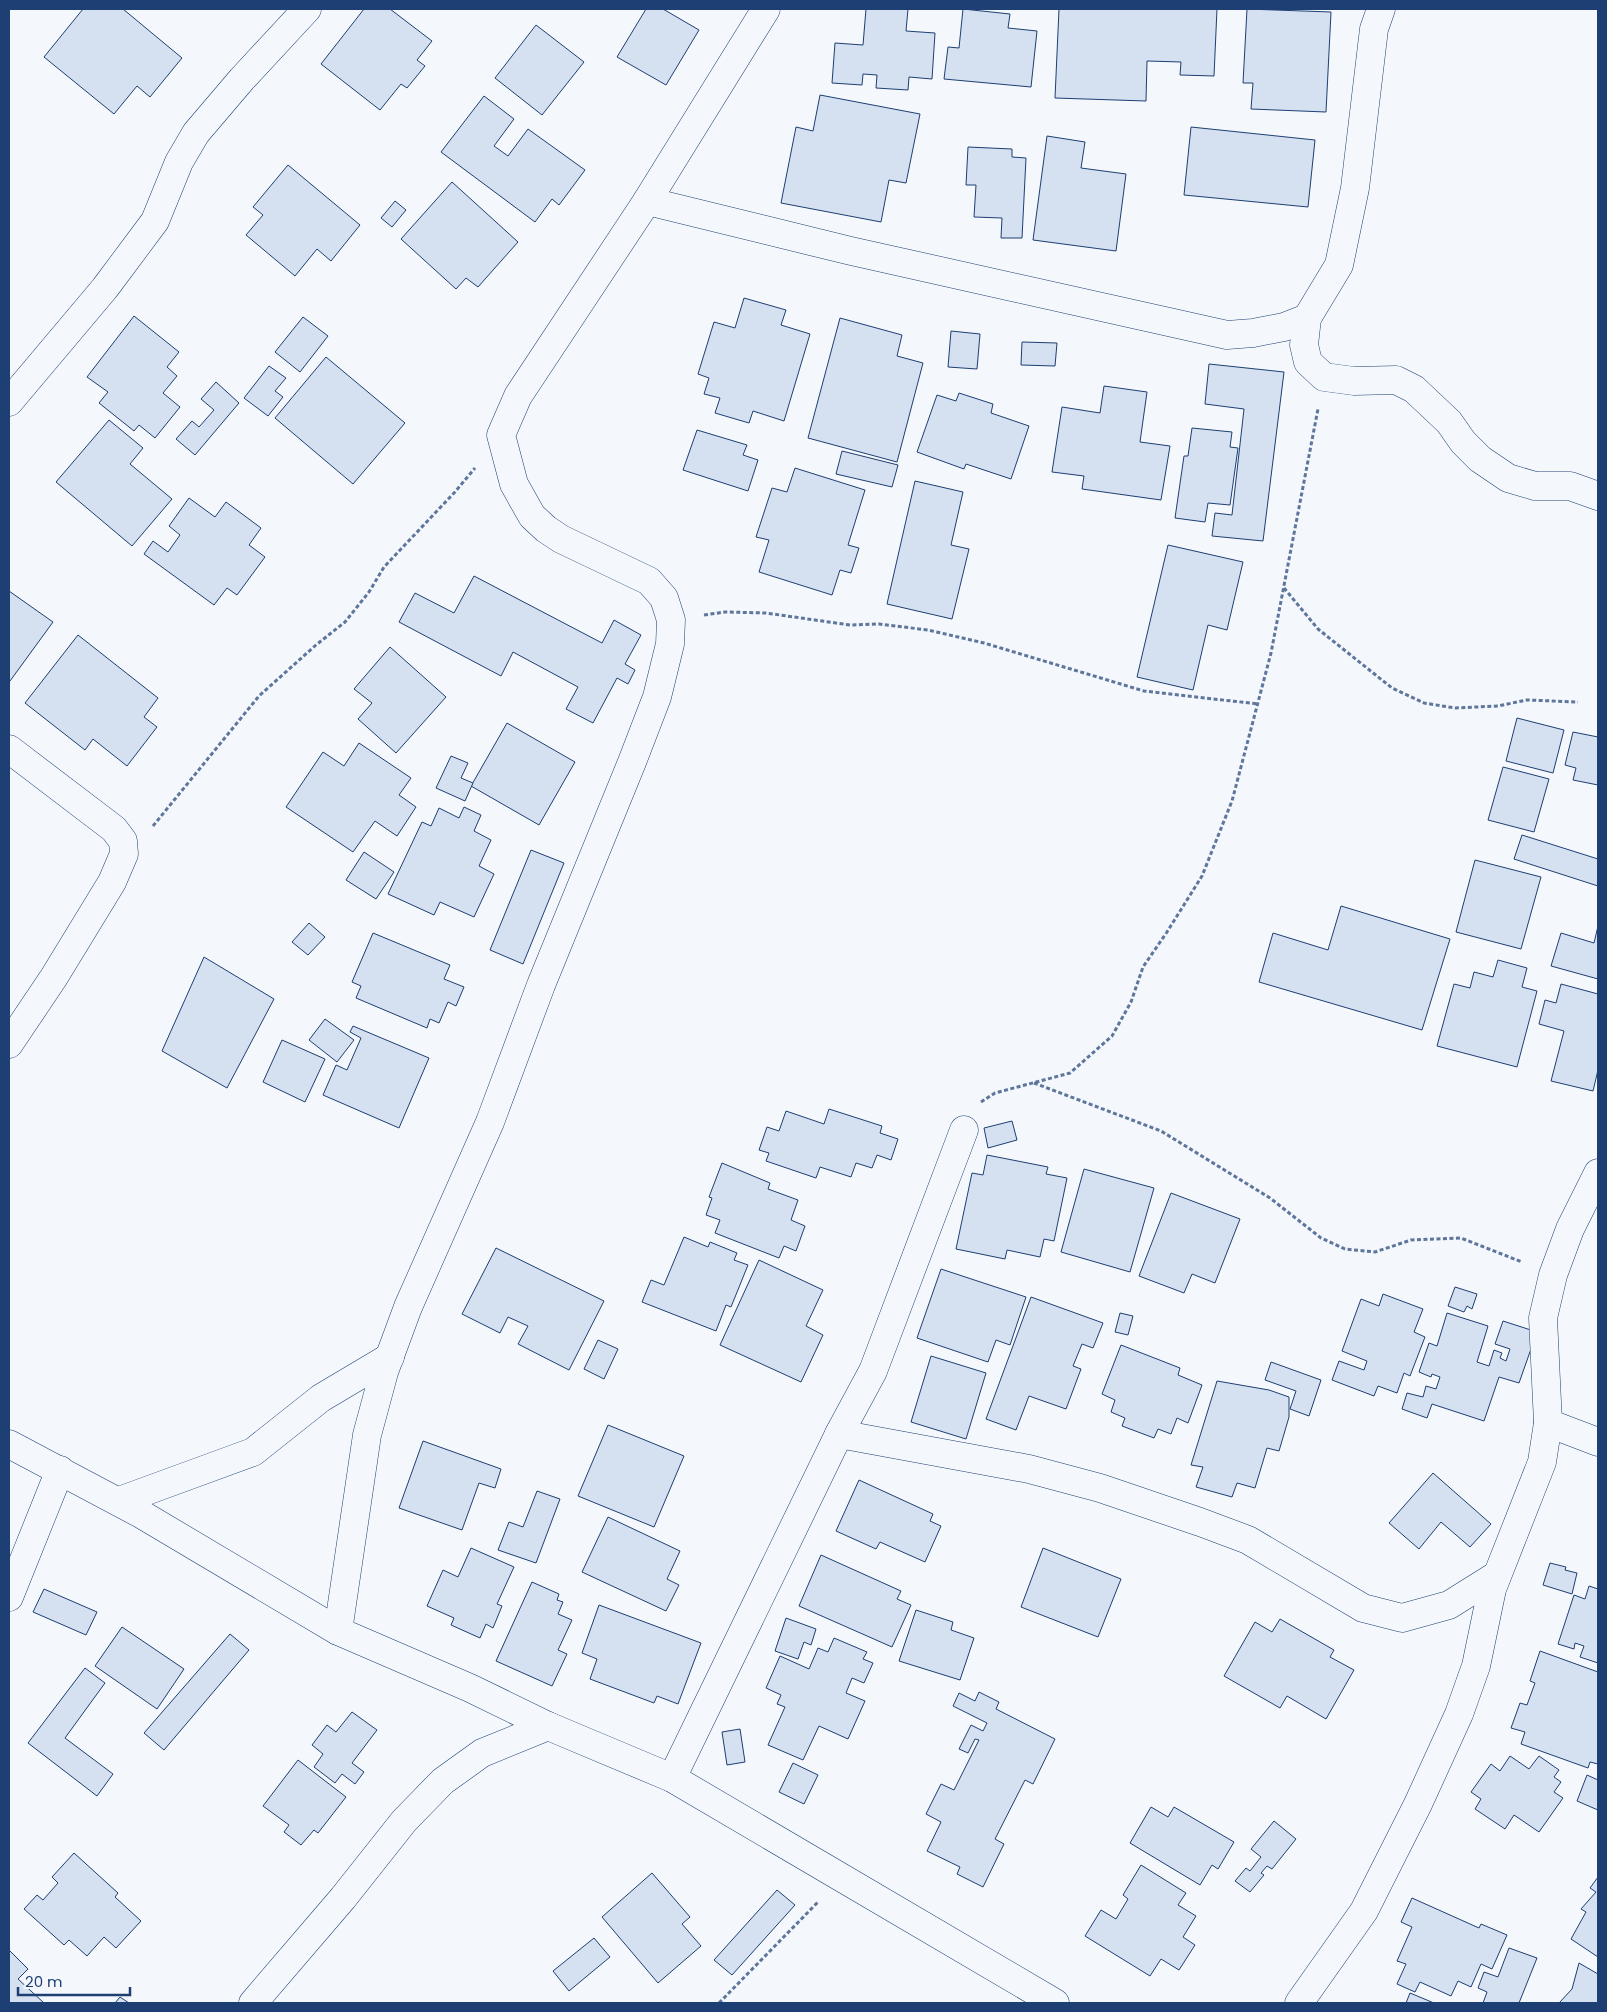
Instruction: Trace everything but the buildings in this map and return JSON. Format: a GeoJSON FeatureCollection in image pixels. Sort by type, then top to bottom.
{"type":"FeatureCollection","features":[{"type":"Feature","properties":{"kind":"street"},"geometry":{"type":"LineString","coordinates":[[9,402],[105,288],[156,221],[179,162],[196,133],[307,9]]}},
{"type":"Feature","properties":{"kind":"street"},"geometry":{"type":"LineString","coordinates":[[338,1631],[367,1435],[390,1356],[408,1307],[490,1122],[541,985],[657,698],[670,644],[671,620],[664,598],[649,581],[561,539],[532,516],[514,484],[501,434],[518,396],[647,201],[766,9]]}},
{"type":"Feature","properties":{"kind":"street"},"geometry":{"type":"LineString","coordinates":[[1382,9],[1374,29],[1355,188],[1339,265],[1307,318],[1304,345],[1308,362],[1324,377],[1354,381],[1396,380],[1414,389],[1449,422],[1463,442],[1480,459],[1508,478],[1535,486],[1570,486],[1598,496]]}},
{"type":"Feature","properties":{"kind":"street"},"geometry":{"type":"LineString","coordinates":[[647,201],[851,251],[1227,335],[1253,334],[1284,327],[1307,318]]}},
{"type":"Feature","properties":{"kind":"street"},"geometry":{"type":"LineString","coordinates":[[9,749],[114,829],[123,841],[124,854],[112,882],[54,977],[9,1044]]}},
{"type":"Feature","properties":{"kind":"street"},"geometry":{"type":"LineString","coordinates":[[672,1778],[839,1434],[873,1371],[964,1130]]}},
{"type":"Feature","properties":{"kind":"street"},"geometry":{"type":"LineString","coordinates":[[1299,2003],[1364,1911],[1418,1804],[1459,1714],[1476,1666],[1492,1589],[1542,1462],[1548,1423],[1543,1318],[1553,1275],[1570,1229],[1598,1173]]}},
{"type":"Feature","properties":{"kind":"street"},"geometry":{"type":"LineString","coordinates":[[119,1502],[252,1452],[321,1398],[390,1356]]}},
{"type":"Feature","properties":{"kind":"street"},"geometry":{"type":"LineString","coordinates":[[1548,1423],[1598,1442]]}},
{"type":"Feature","properties":{"kind":"street"},"geometry":{"type":"LineString","coordinates":[[839,1434],[1029,1469],[1100,1488],[1248,1540],[1363,1608],[1402,1618],[1448,1604],[1497,1575]]}},
{"type":"Feature","properties":{"kind":"street"},"geometry":{"type":"LineString","coordinates":[[9,1444],[119,1502],[338,1631],[470,1688],[548,1726],[672,1778],[1055,2003]]}},
{"type":"Feature","properties":{"kind":"street"},"geometry":{"type":"LineString","coordinates":[[9,1597],[60,1470]]}},
{"type":"Feature","properties":{"kind":"street"},"geometry":{"type":"LineString","coordinates":[[253,2003],[343,1898],[404,1821],[443,1781],[482,1753],[548,1726]]}},
{"type":"Feature","properties":{"kind":"path"},"geometry":{"type":"LineString","coordinates":[[964,1130],[974,1108],[995,1093],[1070,1073],[1112,1036],[1131,1002],[1143,967],[1202,876],[1232,801],[1272,653],[1324,377]]}},
{"type":"Feature","properties":{"kind":"path"},"geometry":{"type":"LineString","coordinates":[[124,854],[159,821],[238,719],[259,696],[316,644],[345,622],[369,592],[384,567],[454,493],[501,434]]}},
{"type":"Feature","properties":{"kind":"path"},"geometry":{"type":"LineString","coordinates":[[1284,587],[1318,629],[1392,688],[1424,703],[1455,708],[1498,706],[1527,700],[1578,702]]}},
{"type":"Feature","properties":{"kind":"path"},"geometry":{"type":"LineString","coordinates":[[671,620],[725,612],[758,613],[850,624],[879,624],[928,630],[984,643],[1144,691],[1258,704]]}},
{"type":"Feature","properties":{"kind":"path"},"geometry":{"type":"LineString","coordinates":[[1034,1083],[1161,1131],[1270,1198],[1321,1238],[1345,1249],[1375,1252],[1411,1240],[1461,1238],[1553,1275]]}},
{"type":"Feature","properties":{"kind":"path"},"geometry":{"type":"LineString","coordinates":[[719,2003],[842,1878]]}}]}
